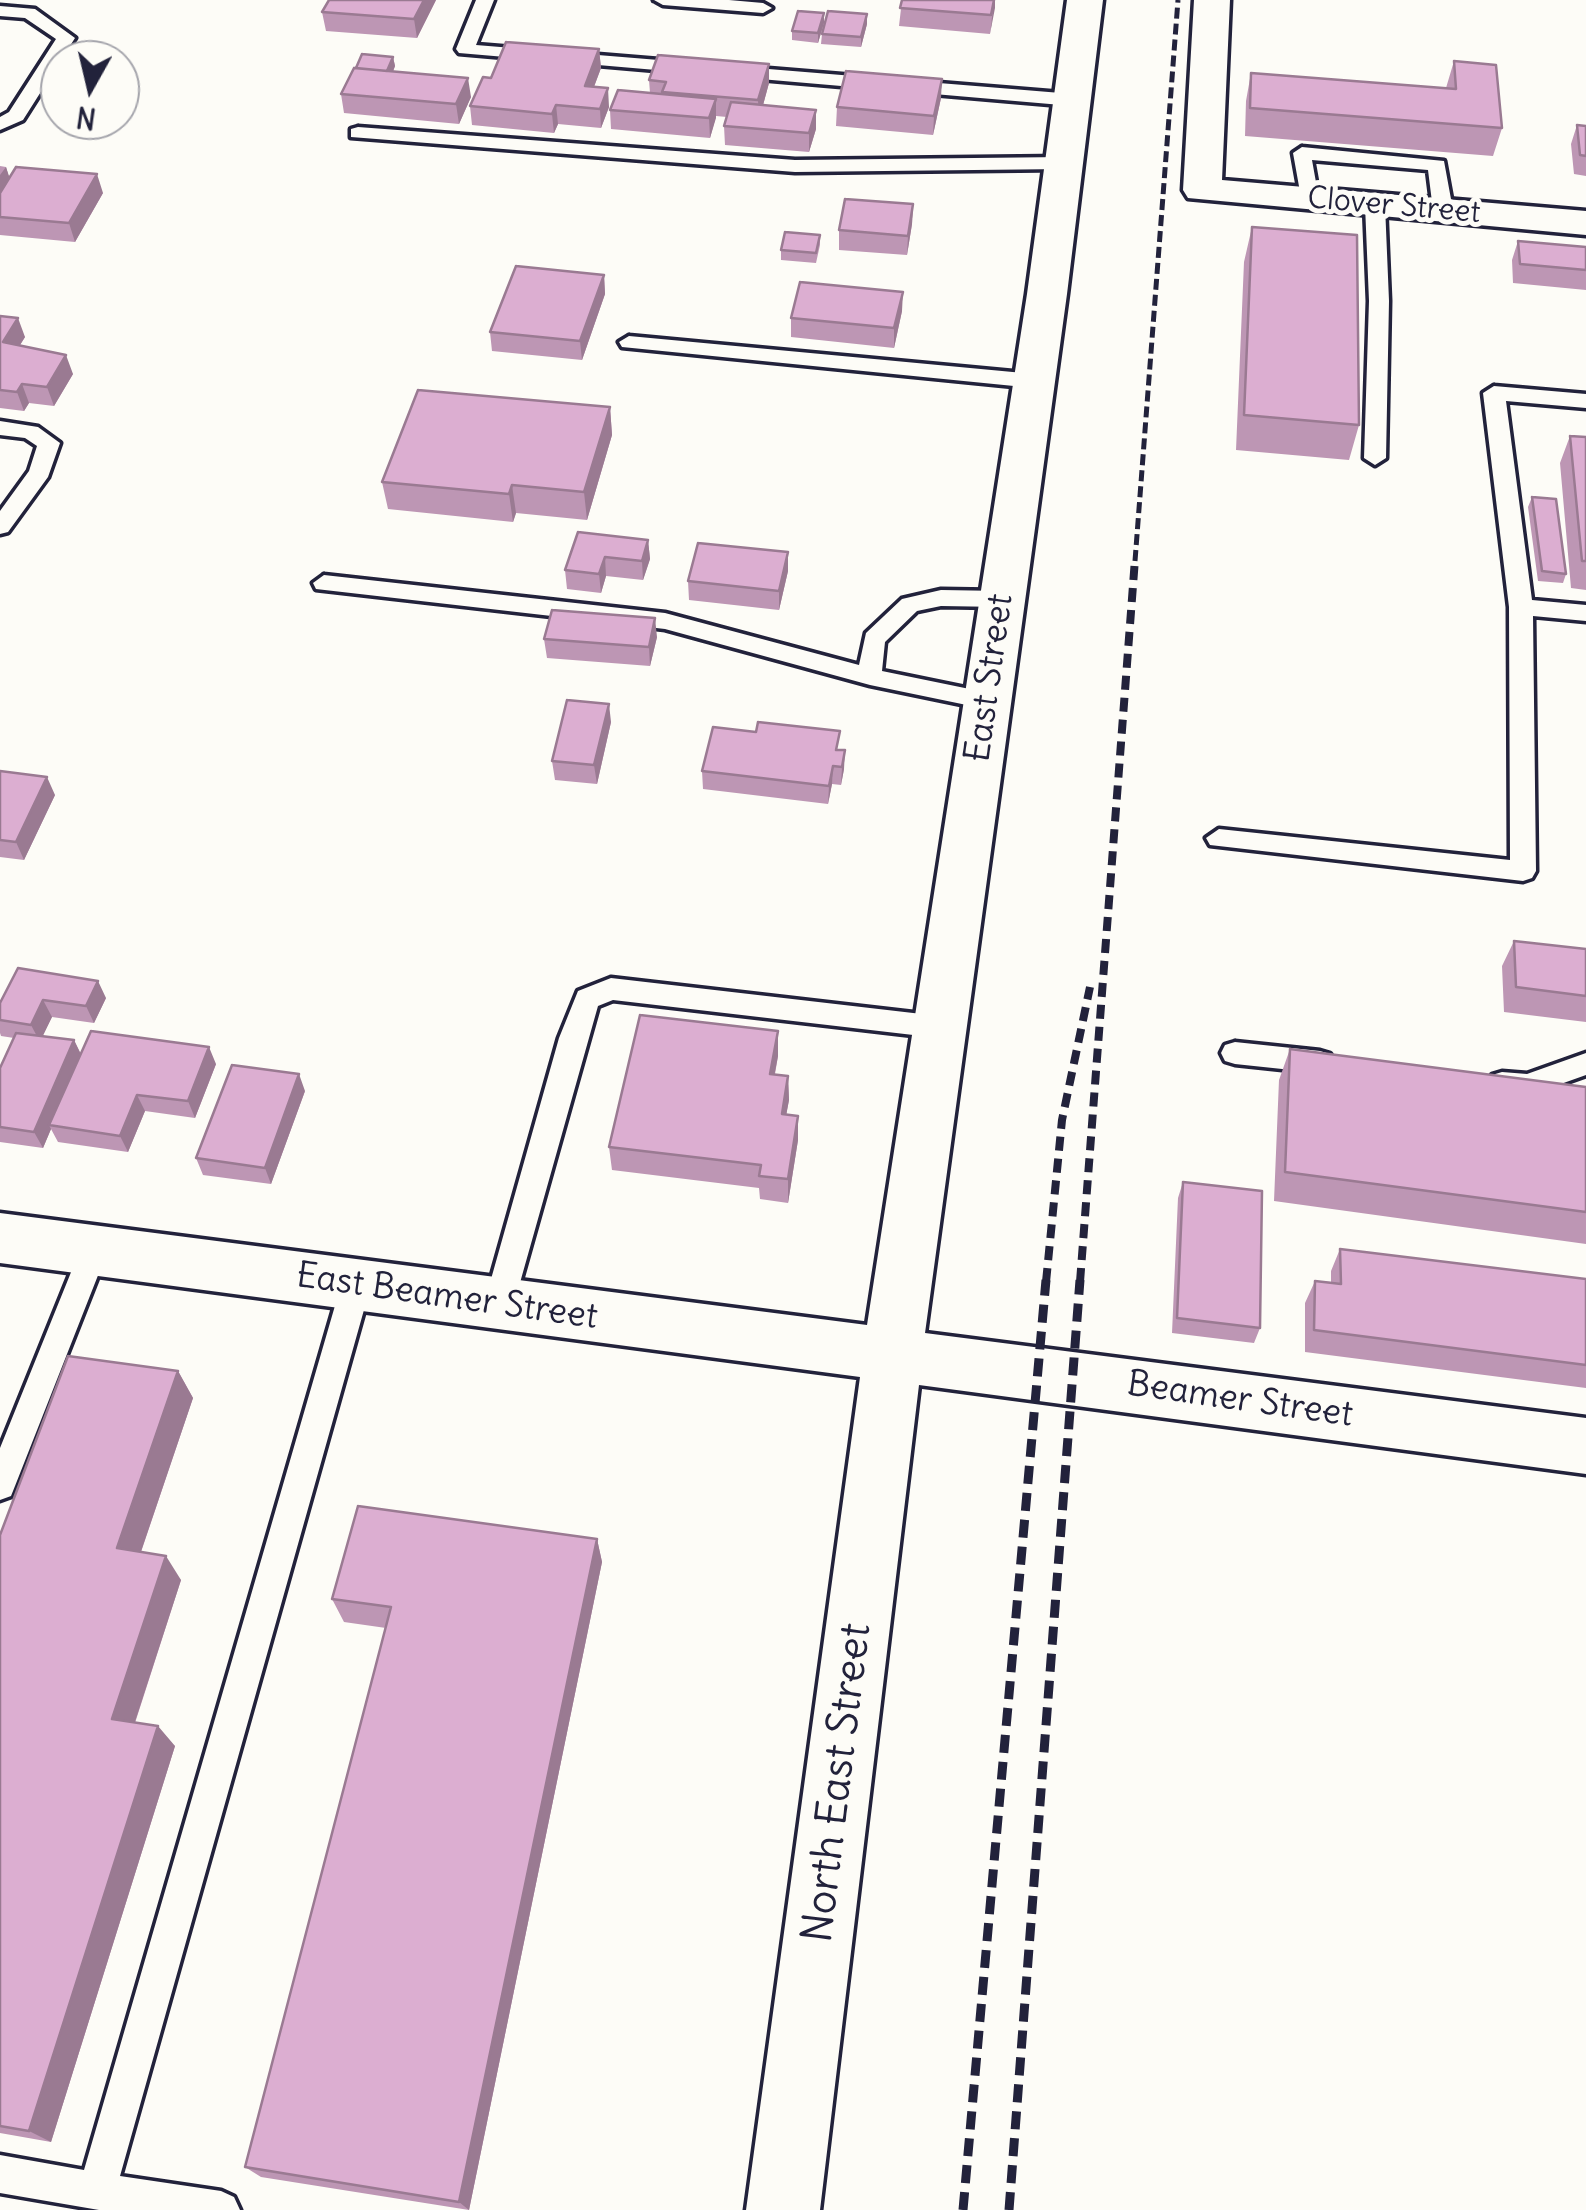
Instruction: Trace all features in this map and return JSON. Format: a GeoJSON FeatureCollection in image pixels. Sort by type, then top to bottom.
{"type":"FeatureCollection","features":[{"type":"Feature","properties":{"kind":"main road","name":"East Street"},"geometry":{"type":"LineString","coordinates":[[894,1356],[1086,0]]}},
{"type":"Feature","properties":{"kind":"main road","name":"Clover Street"},"geometry":{"type":"LineString","coordinates":[[1212,0],[1202,190],[1586,222]]}},
{"type":"Feature","properties":{"kind":"main road","name":"East Beamer Street"},"geometry":{"type":"LineString","coordinates":[[0,1238],[894,1356]]}},
{"type":"Feature","properties":{"kind":"main road","name":"Beamer Street"},"geometry":{"type":"LineString","coordinates":[[894,1356],[1586,1446]]}},
{"type":"Feature","properties":{"kind":"main road","name":"North East Street"},"geometry":{"type":"LineString","coordinates":[[783,2210],[894,1356]]}},
{"type":"Feature","properties":{"kind":"lane"},"geometry":{"type":"LineString","coordinates":[[485,0],[465,50],[1072,100]]}},
{"type":"Feature","properties":{"kind":"lane"},"geometry":{"type":"LineString","coordinates":[[663,0],[763,8]]}},
{"type":"Feature","properties":{"kind":"lane"},"geometry":{"type":"LineString","coordinates":[[0,11],[29,13],[66,38],[16,116],[0,124]]}},
{"type":"Feature","properties":{"kind":"lane"},"geometry":{"type":"LineString","coordinates":[[358,133],[777,165],[1064,163]]}},
{"type":"Feature","properties":{"kind":"lane"},"geometry":{"type":"LineString","coordinates":[[1309,199],[1302,153],[1437,165],[1443,210]]}},
{"type":"Feature","properties":{"kind":"lane"},"geometry":{"type":"LineString","coordinates":[[1375,204],[1376,458]]}},
{"type":"Feature","properties":{"kind":"lane"},"geometry":{"type":"LineString","coordinates":[[629,342],[1034,381]]}},
{"type":"Feature","properties":{"kind":"lane"},"geometry":{"type":"LineString","coordinates":[[1219,838],[1523,871],[1521,606],[1494,393],[1586,401]]}},
{"type":"Feature","properties":{"kind":"lane"},"geometry":{"type":"LineString","coordinates":[[0,428],[30,432],[49,443],[40,472],[0,528]]}},
{"type":"Feature","properties":{"kind":"lane"},"geometry":{"type":"LineString","coordinates":[[324,583],[665,620],[870,677],[986,700]]}},
{"type":"Feature","properties":{"kind":"lane"},"geometry":{"type":"LineString","coordinates":[[870,677],[874,638],[910,605],[941,598],[1002,599]]}},
{"type":"Feature","properties":{"kind":"lane"},"geometry":{"type":"LineString","coordinates":[[1521,606],[1586,613]]}},
{"type":"Feature","properties":{"kind":"lane"},"geometry":{"type":"LineString","coordinates":[[499,1304],[572,1038],[587,999],[611,989],[939,1027]]}},
{"type":"Feature","properties":{"kind":"lane"},"geometry":{"type":"LineString","coordinates":[[1235,1052],[1352,1066]]}},
{"type":"Feature","properties":{"kind":"lane"},"geometry":{"type":"LineString","coordinates":[[1468,1079],[1527,1086],[1586,1064]]}},
{"type":"Feature","properties":{"kind":"lane"},"geometry":{"type":"LineString","coordinates":[[0,1486],[94,1250]]}},
{"type":"Feature","properties":{"kind":"lane"},"geometry":{"type":"LineString","coordinates":[[97,2190],[356,1286]]}},
{"type":"Feature","properties":{"kind":"lane"},"geometry":{"type":"LineString","coordinates":[[0,2174],[221,2210]]}},
{"type":"Feature","properties":{"kind":"building"},"geometry":{"type":"Polygon","coordinates":[[[329,0],[424,0],[414,19],[322,12],[329,0]]]}},
{"type":"Feature","properties":{"kind":"building"},"geometry":{"type":"Polygon","coordinates":[[[902,0],[994,0],[991,15],[900,8],[902,0]]]}},
{"type":"Feature","properties":{"kind":"building"},"geometry":{"type":"Polygon","coordinates":[[[798,11],[824,13],[818,33],[792,31],[798,11]]]}},
{"type":"Feature","properties":{"kind":"building"},"geometry":{"type":"Polygon","coordinates":[[[828,11],[867,14],[861,37],[822,34],[828,11]]]}},
{"type":"Feature","properties":{"kind":"building"},"geometry":{"type":"Polygon","coordinates":[[[506,42],[599,49],[585,86],[608,88],[600,109],[556,105],[552,114],[470,106],[483,77],[491,78],[506,42]]]}},
{"type":"Feature","properties":{"kind":"building"},"geometry":{"type":"Polygon","coordinates":[[[362,54],[393,57],[387,71],[356,68],[362,54]]]}},
{"type":"Feature","properties":{"kind":"building"},"geometry":{"type":"Polygon","coordinates":[[[658,55],[769,64],[758,100],[662,92],[666,82],[649,80],[658,55]]]}},
{"type":"Feature","properties":{"kind":"building"},"geometry":{"type":"Polygon","coordinates":[[[1454,61],[1496,65],[1502,128],[1250,108],[1251,73],[1456,89],[1454,61]]]}},
{"type":"Feature","properties":{"kind":"building"},"geometry":{"type":"Polygon","coordinates":[[[354,68],[468,78],[456,104],[341,94],[354,68]]]}},
{"type":"Feature","properties":{"kind":"building"},"geometry":{"type":"Polygon","coordinates":[[[846,71],[942,79],[934,116],[837,107],[846,71]]]}},
{"type":"Feature","properties":{"kind":"building"},"geometry":{"type":"Polygon","coordinates":[[[618,90],[716,99],[709,118],[610,110],[618,90]]]}},
{"type":"Feature","properties":{"kind":"building"},"geometry":{"type":"Polygon","coordinates":[[[731,102],[816,110],[809,133],[724,126],[731,102]]]}},
{"type":"Feature","properties":{"kind":"building"},"geometry":{"type":"Polygon","coordinates":[[[1577,125],[1586,126],[1586,156],[1580,155],[1577,125]]]}},
{"type":"Feature","properties":{"kind":"building"},"geometry":{"type":"Polygon","coordinates":[[[16,167],[97,174],[69,223],[0,217],[0,193],[16,167]]]}},
{"type":"Feature","properties":{"kind":"building"},"geometry":{"type":"Polygon","coordinates":[[[845,199],[913,204],[908,236],[839,230],[845,199]]]}},
{"type":"Feature","properties":{"kind":"building"},"geometry":{"type":"Polygon","coordinates":[[[1252,227],[1357,235],[1359,425],[1244,415],[1252,227]]]}},
{"type":"Feature","properties":{"kind":"building"},"geometry":{"type":"Polygon","coordinates":[[[785,232],[820,235],[816,253],[781,250],[785,232]]]}},
{"type":"Feature","properties":{"kind":"building"},"geometry":{"type":"Polygon","coordinates":[[[1518,241],[1586,247],[1586,270],[1520,264],[1518,241]]]}},
{"type":"Feature","properties":{"kind":"building"},"geometry":{"type":"Polygon","coordinates":[[[516,266],[604,275],[580,341],[490,332],[516,266]]]}},
{"type":"Feature","properties":{"kind":"building"},"geometry":{"type":"Polygon","coordinates":[[[800,282],[903,292],[894,328],[791,318],[800,282]]]}},
{"type":"Feature","properties":{"kind":"building"},"geometry":{"type":"Polygon","coordinates":[[[0,316],[18,318],[3,342],[66,355],[47,387],[22,384],[17,392],[0,390],[0,316]]]}},
{"type":"Feature","properties":{"kind":"building"},"geometry":{"type":"Polygon","coordinates":[[[418,390],[610,407],[584,492],[512,485],[509,494],[382,482],[418,390]]]}},
{"type":"Feature","properties":{"kind":"building"},"geometry":{"type":"Polygon","coordinates":[[[1570,436],[1586,437],[1586,561],[1582,561],[1570,436]]]}},
{"type":"Feature","properties":{"kind":"building"},"geometry":{"type":"Polygon","coordinates":[[[1532,497],[1556,499],[1566,574],[1542,571],[1532,497]]]}},
{"type":"Feature","properties":{"kind":"building"},"geometry":{"type":"Polygon","coordinates":[[[578,532],[648,540],[642,561],[605,557],[599,574],[565,570],[578,532]]]}},
{"type":"Feature","properties":{"kind":"building"},"geometry":{"type":"Polygon","coordinates":[[[698,543],[788,552],[779,591],[688,581],[698,543]]]}},
{"type":"Feature","properties":{"kind":"building"},"geometry":{"type":"Polygon","coordinates":[[[552,610],[655,618],[649,647],[544,639],[552,610]]]}},
{"type":"Feature","properties":{"kind":"building"},"geometry":{"type":"Polygon","coordinates":[[[567,700],[609,704],[594,765],[552,761],[567,700]]]}},
{"type":"Feature","properties":{"kind":"building"},"geometry":{"type":"Polygon","coordinates":[[[758,722],[840,731],[836,750],[845,750],[842,767],[833,766],[829,786],[702,771],[713,727],[756,732],[758,722]]]}},
{"type":"Feature","properties":{"kind":"building"},"geometry":{"type":"Polygon","coordinates":[[[0,771],[47,777],[16,842],[0,840],[0,771]]]}},
{"type":"Feature","properties":{"kind":"building"},"geometry":{"type":"Polygon","coordinates":[[[1514,941],[1586,949],[1586,996],[1516,987],[1514,941]]]}},
{"type":"Feature","properties":{"kind":"building"},"geometry":{"type":"Polygon","coordinates":[[[18,968],[98,981],[86,1006],[43,1000],[31,1025],[0,1020],[0,1003],[18,968]]]}},
{"type":"Feature","properties":{"kind":"building"},"geometry":{"type":"Polygon","coordinates":[[[640,1015],[778,1031],[770,1074],[788,1076],[782,1114],[798,1116],[788,1179],[759,1176],[761,1165],[609,1147],[640,1015]]]}},
{"type":"Feature","properties":{"kind":"building"},"geometry":{"type":"Polygon","coordinates":[[[91,1031],[209,1047],[188,1101],[137,1095],[120,1136],[49,1125],[91,1031]]]}},
{"type":"Feature","properties":{"kind":"building"},"geometry":{"type":"Polygon","coordinates":[[[16,1033],[74,1040],[34,1132],[0,1127],[0,1068],[16,1033]]]}},
{"type":"Feature","properties":{"kind":"building"},"geometry":{"type":"Polygon","coordinates":[[[1290,1049],[1586,1087],[1586,1212],[1285,1172],[1290,1049]]]}},
{"type":"Feature","properties":{"kind":"building"},"geometry":{"type":"Polygon","coordinates":[[[232,1065],[299,1074],[265,1168],[196,1158],[232,1065]]]}},
{"type":"Feature","properties":{"kind":"building"},"geometry":{"type":"Polygon","coordinates":[[[1183,1182],[1262,1191],[1260,1328],[1177,1318],[1183,1182]]]}},
{"type":"Feature","properties":{"kind":"building"},"geometry":{"type":"Polygon","coordinates":[[[1340,1249],[1586,1279],[1586,1365],[1314,1330],[1315,1281],[1341,1284],[1340,1249]]]}},
{"type":"Feature","properties":{"kind":"building"},"geometry":{"type":"Polygon","coordinates":[[[68,1356],[178,1371],[117,1548],[166,1556],[112,1719],[158,1726],[29,2131],[0,2126],[0,1535],[68,1356]]]}},
{"type":"Feature","properties":{"kind":"building"},"geometry":{"type":"Polygon","coordinates":[[[358,1506],[597,1539],[459,2202],[245,2167],[391,1607],[332,1599],[358,1506]]]}},
{"type":"Feature","properties":{"kind":"railway"},"geometry":{"type":"LineString","coordinates":[[1135,561],[1178,0]]}},
{"type":"Feature","properties":{"kind":"railway"},"geometry":{"type":"LineString","coordinates":[[1080,1282],[1135,559]]}},
{"type":"Feature","properties":{"kind":"railway"},"geometry":{"type":"LineString","coordinates":[[1046,1282],[1062,1120],[1090,987]]}},
{"type":"Feature","properties":{"kind":"railway"},"geometry":{"type":"LineString","coordinates":[[963,2210],[1046,1280]]}},
{"type":"Feature","properties":{"kind":"railway"},"geometry":{"type":"LineString","coordinates":[[1009,2210],[1080,1280]]}}]}
